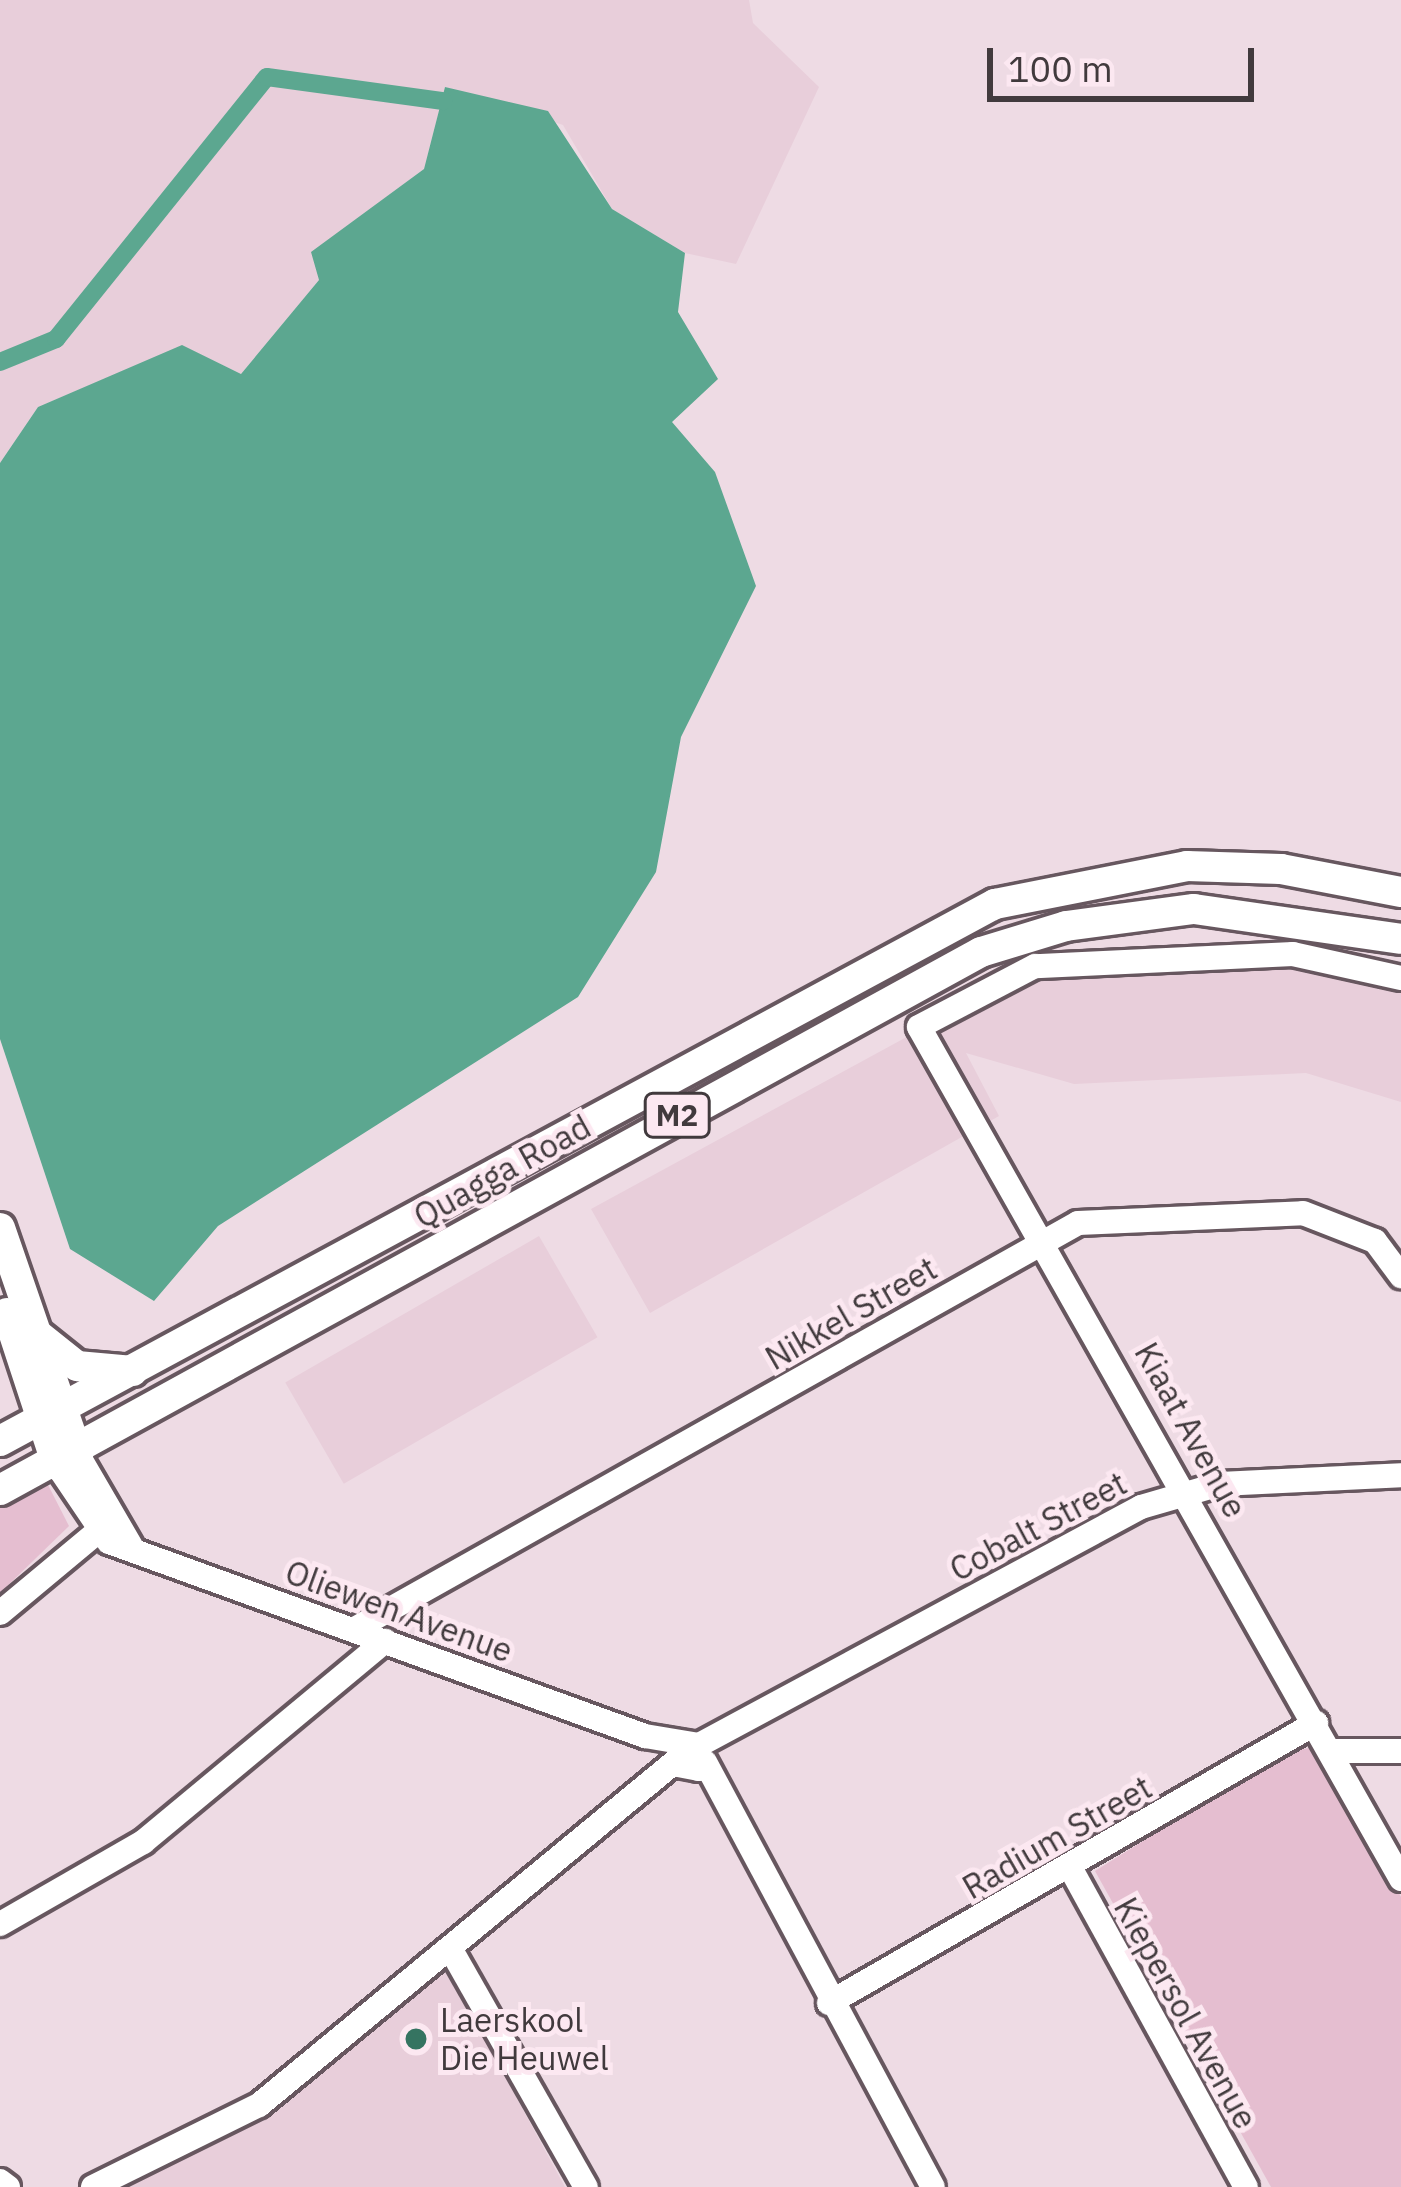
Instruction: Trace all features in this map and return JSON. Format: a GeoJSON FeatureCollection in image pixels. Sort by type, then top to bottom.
{"type":"FeatureCollection","features":[{"type":"Feature","properties":{"kind":"main road","name":"Quagga Road"},"geometry":{"type":"LineString","coordinates":[[0,1441],[144,1371],[995,904],[1187,866],[1319,873],[1401,892]]}},
{"type":"Feature","properties":{"kind":"main road","name":"Quagga Road"},"geometry":{"type":"LineString","coordinates":[[0,1490],[67,1460],[981,952],[1066,926],[1194,910],[1401,939]]}},
{"type":"Feature","properties":{"kind":"main road"},"geometry":{"type":"LineString","coordinates":[[0,1228],[31,1325],[48,1417]]}},
{"type":"Feature","properties":{"kind":"main road"},"geometry":{"type":"LineString","coordinates":[[0,1290],[67,1460]]}},
{"type":"Feature","properties":{"kind":"main road"},"geometry":{"type":"LineString","coordinates":[[31,1325],[77,1366],[144,1371]]}},
{"type":"Feature","properties":{"kind":"street","name":"Kiaat Avenue"},"geometry":{"type":"LineString","coordinates":[[1401,978],[1293,954],[1056,964],[922,1017],[926,1043],[1047,1239],[1401,1879]]}},
{"type":"Feature","properties":{"kind":"street","name":"Nikkel Street"},"geometry":{"type":"LineString","coordinates":[[353,1630],[1047,1239],[1131,1214],[1266,1209],[1339,1221],[1376,1241],[1401,1276]]}},
{"type":"Feature","properties":{"kind":"street"},"geometry":{"type":"LineString","coordinates":[[0,1613],[96,1533],[67,1460]]}},
{"type":"Feature","properties":{"kind":"street"},"geometry":{"type":"LineString","coordinates":[[67,1460],[131,1546]]}},
{"type":"Feature","properties":{"kind":"street","name":"Cobalt Street"},"geometry":{"type":"LineString","coordinates":[[93,2187],[259,2105],[454,1954],[645,1793],[735,1732],[1186,1491],[1401,1475]]}},
{"type":"Feature","properties":{"kind":"street","name":"Oliewen Avenue"},"geometry":{"type":"LineString","coordinates":[[96,1533],[645,1736],[691,1759]]}},
{"type":"Feature","properties":{"kind":"street"},"geometry":{"type":"LineString","coordinates":[[0,1924],[143,1842],[385,1641]]}},
{"type":"Feature","properties":{"kind":"street","name":"Radium Street"},"geometry":{"type":"LineString","coordinates":[[829,2003],[1071,1869],[1316,1723]]}},
{"type":"Feature","properties":{"kind":"street"},"geometry":{"type":"LineString","coordinates":[[1330,1751],[1401,1750]]}},
{"type":"Feature","properties":{"kind":"street"},"geometry":{"type":"LineString","coordinates":[[691,1759],[722,1799],[933,2187]]}},
{"type":"Feature","properties":{"kind":"street","name":"Kiepersol Avenue"},"geometry":{"type":"LineString","coordinates":[[1071,1869],[1246,2187]]}},
{"type":"Feature","properties":{"kind":"street"},"geometry":{"type":"LineString","coordinates":[[454,1954],[586,2187]]}},
{"type":"Feature","properties":{"kind":"street"},"geometry":{"type":"LineString","coordinates":[[0,2181],[8,2187]]}},
{"type":"Feature","properties":{"kind":"shaded area"},"geometry":{"type":"Polygon","coordinates":[[[0,0],[749,0],[753,23],[819,87],[736,264],[685,253],[612,209],[563,125],[445,87],[424,169],[312,252],[319,280],[241,374],[182,346],[38,407],[0,463],[0,0]]]}},
{"type":"Feature","properties":{"kind":"shaded area"},"geometry":{"type":"Polygon","coordinates":[[[445,87],[548,111],[612,209],[685,253],[678,312],[718,379],[672,422],[715,472],[756,586],[681,737],[656,872],[578,997],[218,1226],[154,1301],[70,1249],[0,1039],[0,463],[38,407],[182,345],[241,374],[319,280],[311,252],[424,169],[445,87]]]}},
{"type":"Feature","properties":{"kind":"shaded area"},"geometry":{"type":"Polygon","coordinates":[[[1327,959],[1401,981],[1401,1102],[1306,1073],[1074,1084],[966,1053],[999,1116],[650,1313],[591,1209],[1026,972],[1327,959]]]}},
{"type":"Feature","properties":{"kind":"shaded area"},"geometry":{"type":"Polygon","coordinates":[[[539,1236],[598,1337],[344,1484],[285,1382],[539,1236]]]}},
{"type":"Feature","properties":{"kind":"shaded area"},"geometry":{"type":"Polygon","coordinates":[[[46,1481],[69,1526],[0,1593],[0,1502],[46,1481]]]}},
{"type":"Feature","properties":{"kind":"shaded area"},"geometry":{"type":"Polygon","coordinates":[[[1309,1748],[1330,1762],[1401,1897],[1401,2187],[1271,2187],[1095,1871],[1285,1752],[1309,1748]]]}},
{"type":"Feature","properties":{"kind":"shaded area","name":"Laerskool Die Heuwel"},"geometry":{"type":"Polygon","coordinates":[[[443,1963],[565,2187],[118,2187],[253,2115],[443,1963]]]}},
{"type":"Feature","properties":{"kind":"waterway"},"geometry":{"type":"LineString","coordinates":[[0,362],[56,339],[267,77],[443,101]]}},
{"type":"Feature","properties":{"kind":"place","name":"Laerskool Die Heuwel"},"geometry":{"type":"Point","coordinates":[416,2039]}}]}
